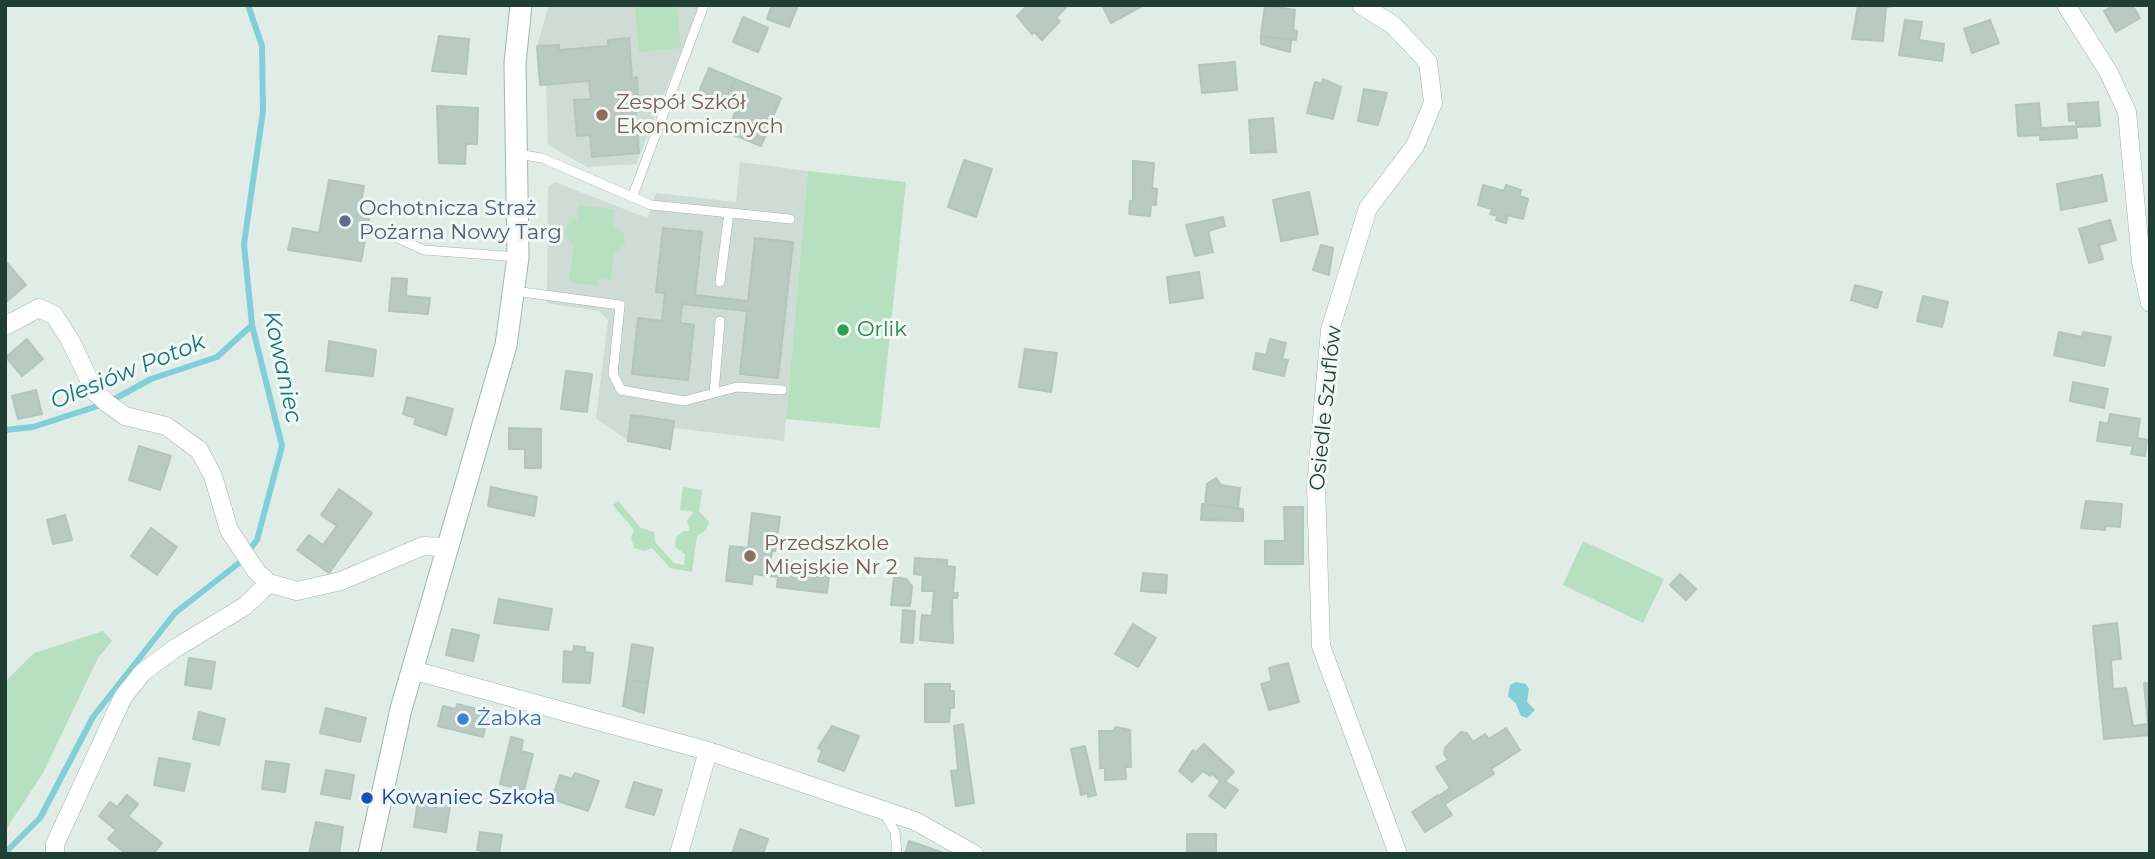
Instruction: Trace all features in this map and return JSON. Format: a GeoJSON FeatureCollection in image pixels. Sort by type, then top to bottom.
{"type":"FeatureCollection","features":[{"type":"Feature","properties":{"kind":"street"},"geometry":{"type":"LineString","coordinates":[[369,854],[412,670],[494,396],[506,345],[518,257],[515,62],[521,5]]}},
{"type":"Feature","properties":{"kind":"street","name":"Osiedle Szuflów"},"geometry":{"type":"LineString","coordinates":[[1361,5],[1393,25],[1429,62],[1433,103],[1415,146],[1368,208],[1330,331],[1316,486],[1321,646],[1398,854]]}},
{"type":"Feature","properties":{"kind":"street"},"geometry":{"type":"LineString","coordinates":[[2066,5],[2108,71],[2127,112],[2141,262],[2150,303]]}},
{"type":"Feature","properties":{"kind":"street"},"geometry":{"type":"LineString","coordinates":[[5,326],[39,308],[54,315],[70,340],[95,392],[125,416],[166,426],[198,450],[212,476],[229,530],[263,577],[297,590],[341,581],[423,546],[447,547]]}},
{"type":"Feature","properties":{"kind":"street"},"geometry":{"type":"LineString","coordinates":[[55,854],[55,844],[122,697],[142,673],[174,649],[245,606],[263,577]]}},
{"type":"Feature","properties":{"kind":"street"},"geometry":{"type":"LineString","coordinates":[[412,670],[708,751],[915,821],[974,854]]}},
{"type":"Feature","properties":{"kind":"street"},"geometry":{"type":"LineString","coordinates":[[679,854],[708,751]]}},
{"type":"Feature","properties":{"kind":"lane"},"geometry":{"type":"LineString","coordinates":[[632,198],[704,5]]}},
{"type":"Feature","properties":{"kind":"lane"},"geometry":{"type":"LineString","coordinates":[[517,153],[542,158],[651,205],[790,219]]}},
{"type":"Feature","properties":{"kind":"lane"},"geometry":{"type":"LineString","coordinates":[[720,282],[729,213]]}},
{"type":"Feature","properties":{"kind":"lane"},"geometry":{"type":"LineString","coordinates":[[389,234],[424,250],[518,257]]}},
{"type":"Feature","properties":{"kind":"lane"},"geometry":{"type":"LineString","coordinates":[[514,291],[620,305],[613,374],[621,390],[684,401],[737,387],[782,390]]}},
{"type":"Feature","properties":{"kind":"lane"},"geometry":{"type":"LineString","coordinates":[[714,393],[720,321]]}},
{"type":"Feature","properties":{"kind":"lane"},"geometry":{"type":"LineString","coordinates":[[882,810],[895,832],[897,854]]}},
{"type":"Feature","properties":{"kind":"shaded area","name":"Zespół Szkół Ekonomicznych"},"geometry":{"type":"Polygon","coordinates":[[[549,5],[700,5],[636,164],[587,167],[548,145],[546,85],[540,85],[537,46],[549,5]]]}},
{"type":"Feature","properties":{"kind":"shaded area"},"geometry":{"type":"Polygon","coordinates":[[[740,162],[808,171],[784,441],[674,428],[670,449],[628,441],[596,418],[608,320],[599,311],[547,303],[548,187],[555,182],[647,218],[656,193],[736,202],[740,162]]]}},
{"type":"Feature","properties":{"kind":"green space"},"geometry":{"type":"Polygon","coordinates":[[[635,5],[677,5],[681,48],[639,52],[635,5]]]}},
{"type":"Feature","properties":{"kind":"green space","name":"Orlik"},"geometry":{"type":"Polygon","coordinates":[[[808,171],[906,182],[880,428],[786,419],[808,171]]]}},
{"type":"Feature","properties":{"kind":"green space"},"geometry":{"type":"Polygon","coordinates":[[[579,205],[615,210],[613,225],[624,234],[625,244],[613,255],[611,280],[599,279],[598,286],[569,282],[574,246],[565,237],[565,232],[570,221],[577,219],[579,205]]]}},
{"type":"Feature","properties":{"kind":"green space"},"geometry":{"type":"Polygon","coordinates":[[[683,487],[702,490],[699,511],[709,522],[706,530],[697,536],[692,572],[670,568],[652,548],[644,551],[635,548],[631,539],[634,530],[613,505],[618,501],[641,528],[654,532],[655,542],[674,563],[684,565],[685,554],[675,547],[676,537],[684,531],[690,531],[687,521],[693,512],[680,510],[683,487]]]}},
{"type":"Feature","properties":{"kind":"green space"},"geometry":{"type":"Polygon","coordinates":[[[1583,541],[1664,579],[1643,623],[1563,585],[1583,541]]]}},
{"type":"Feature","properties":{"kind":"green space"},"geometry":{"type":"Polygon","coordinates":[[[103,631],[112,641],[98,658],[43,773],[5,831],[5,682],[34,653],[103,631]]]}},
{"type":"Feature","properties":{"kind":"water"},"geometry":{"type":"Polygon","coordinates":[[[1516,682],[1526,684],[1529,689],[1527,702],[1535,710],[1527,718],[1521,716],[1516,704],[1508,696],[1510,685],[1516,682]]]}},
{"type":"Feature","properties":{"kind":"building"},"geometry":{"type":"Polygon","coordinates":[[[772,5],[798,5],[789,27],[767,19],[772,5]]]}},
{"type":"Feature","properties":{"kind":"building"},"geometry":{"type":"Polygon","coordinates":[[[1028,5],[1068,5],[1056,18],[1060,21],[1042,40],[1034,32],[1032,34],[1017,16],[1028,5]]]}},
{"type":"Feature","properties":{"kind":"building"},"geometry":{"type":"Polygon","coordinates":[[[1102,5],[1144,5],[1111,23],[1102,5]]]}},
{"type":"Feature","properties":{"kind":"building"},"geometry":{"type":"Polygon","coordinates":[[[1265,5],[1295,10],[1293,30],[1297,31],[1296,40],[1261,36],[1265,5]]]}},
{"type":"Feature","properties":{"kind":"building"},"geometry":{"type":"Polygon","coordinates":[[[1845,5],[1900,5],[1886,7],[1883,41],[1852,39],[1858,6],[1845,5]]]}},
{"type":"Feature","properties":{"kind":"building"},"geometry":{"type":"Polygon","coordinates":[[[2114,5],[2132,5],[2140,18],[2116,32],[2104,11],[2114,5]]]}},
{"type":"Feature","properties":{"kind":"building"},"geometry":{"type":"Polygon","coordinates":[[[743,17],[768,28],[758,52],[733,42],[743,17]]]}},
{"type":"Feature","properties":{"kind":"building"},"geometry":{"type":"Polygon","coordinates":[[[1905,20],[1922,22],[1919,40],[1944,44],[1942,61],[1899,55],[1905,20]]]}},
{"type":"Feature","properties":{"kind":"building"},"geometry":{"type":"Polygon","coordinates":[[[1990,20],[1999,43],[1972,53],[1964,29],[1990,20]]]}},
{"type":"Feature","properties":{"kind":"building"},"geometry":{"type":"Polygon","coordinates":[[[439,36],[469,39],[466,74],[432,71],[439,36]]]}},
{"type":"Feature","properties":{"kind":"building"},"geometry":{"type":"Polygon","coordinates":[[[1261,36],[1291,40],[1290,52],[1261,44],[1261,36]]]}},
{"type":"Feature","properties":{"kind":"building"},"geometry":{"type":"Polygon","coordinates":[[[629,38],[632,78],[637,77],[638,95],[634,96],[639,153],[592,157],[590,135],[577,136],[574,100],[591,99],[589,81],[540,85],[537,46],[559,45],[559,50],[608,46],[608,40],[629,38]]]}},
{"type":"Feature","properties":{"kind":"building"},"geometry":{"type":"Polygon","coordinates":[[[1235,62],[1237,90],[1202,93],[1199,65],[1235,62]]]}},
{"type":"Feature","properties":{"kind":"building"},"geometry":{"type":"Polygon","coordinates":[[[709,68],[735,79],[722,110],[696,99],[709,68]]]}},
{"type":"Feature","properties":{"kind":"building"},"geometry":{"type":"Polygon","coordinates":[[[735,79],[781,98],[761,146],[727,132],[736,111],[724,106],[735,79]]]}},
{"type":"Feature","properties":{"kind":"building"},"geometry":{"type":"Polygon","coordinates":[[[1323,79],[1341,87],[1333,119],[1307,113],[1315,82],[1322,84],[1323,79]]]}},
{"type":"Feature","properties":{"kind":"building"},"geometry":{"type":"Polygon","coordinates":[[[1364,89],[1387,93],[1378,125],[1358,121],[1364,89]]]}},
{"type":"Feature","properties":{"kind":"building"},"geometry":{"type":"Polygon","coordinates":[[[2098,102],[2100,126],[2076,127],[2077,138],[2040,140],[2040,135],[2018,136],[2016,105],[2039,103],[2041,128],[2076,126],[2076,120],[2069,121],[2068,104],[2098,102]]]}},
{"type":"Feature","properties":{"kind":"building"},"geometry":{"type":"Polygon","coordinates":[[[437,106],[478,108],[477,144],[466,144],[465,164],[439,163],[437,106]]]}},
{"type":"Feature","properties":{"kind":"building"},"geometry":{"type":"Polygon","coordinates":[[[1273,118],[1276,152],[1251,153],[1249,120],[1273,118]]]}},
{"type":"Feature","properties":{"kind":"building"},"geometry":{"type":"Polygon","coordinates":[[[964,160],[992,169],[976,217],[948,207],[964,160]]]}},
{"type":"Feature","properties":{"kind":"building"},"geometry":{"type":"Polygon","coordinates":[[[1133,161],[1154,163],[1152,188],[1157,189],[1156,205],[1151,205],[1150,216],[1129,214],[1130,201],[1133,201],[1133,161]]]}},
{"type":"Feature","properties":{"kind":"building"},"geometry":{"type":"Polygon","coordinates":[[[2102,175],[2107,201],[2061,210],[2057,184],[2102,175]]]}},
{"type":"Feature","properties":{"kind":"building","name":"Ochotnicza Straż Pożarna Nowy Targ"},"geometry":{"type":"Polygon","coordinates":[[[329,180],[364,186],[359,213],[370,215],[361,261],[288,250],[293,228],[319,233],[329,180]]]}},
{"type":"Feature","properties":{"kind":"building"},"geometry":{"type":"Polygon","coordinates":[[[1483,185],[1504,191],[1506,185],[1521,190],[1520,196],[1528,199],[1523,219],[1508,215],[1506,223],[1496,220],[1498,216],[1490,214],[1492,209],[1478,205],[1483,185]]]}},
{"type":"Feature","properties":{"kind":"building"},"geometry":{"type":"Polygon","coordinates":[[[1309,192],[1318,234],[1281,241],[1273,200],[1309,192]]]}},
{"type":"Feature","properties":{"kind":"building"},"geometry":{"type":"Polygon","coordinates":[[[1223,217],[1225,226],[1208,231],[1213,252],[1195,256],[1186,225],[1223,217]]]}},
{"type":"Feature","properties":{"kind":"building"},"geometry":{"type":"Polygon","coordinates":[[[2110,220],[2116,240],[2099,245],[2103,259],[2089,263],[2079,229],[2110,220]]]}},
{"type":"Feature","properties":{"kind":"building"},"geometry":{"type":"Polygon","coordinates":[[[663,228],[702,232],[695,295],[748,301],[755,238],[793,242],[778,378],[740,374],[747,311],[682,304],[680,323],[694,325],[688,380],[632,374],[638,318],[662,321],[665,293],[656,292],[663,228]]]}},
{"type":"Feature","properties":{"kind":"building"},"geometry":{"type":"Polygon","coordinates":[[[1321,245],[1333,248],[1329,275],[1313,270],[1321,245]]]}},
{"type":"Feature","properties":{"kind":"building"},"geometry":{"type":"Polygon","coordinates":[[[7,263],[26,285],[5,303],[5,265],[7,263]]]}},
{"type":"Feature","properties":{"kind":"building"},"geometry":{"type":"Polygon","coordinates":[[[1199,272],[1203,298],[1170,303],[1167,277],[1199,272]]]}},
{"type":"Feature","properties":{"kind":"building"},"geometry":{"type":"Polygon","coordinates":[[[392,278],[407,279],[406,296],[430,298],[428,314],[389,311],[392,278]]]}},
{"type":"Feature","properties":{"kind":"building"},"geometry":{"type":"Polygon","coordinates":[[[1855,285],[1882,292],[1877,308],[1851,300],[1855,285]]]}},
{"type":"Feature","properties":{"kind":"building"},"geometry":{"type":"Polygon","coordinates":[[[1923,296],[1948,302],[1942,327],[1917,321],[1923,296]]]}},
{"type":"Feature","properties":{"kind":"building"},"geometry":{"type":"Polygon","coordinates":[[[2059,332],[2082,337],[2083,332],[2111,337],[2104,366],[2054,355],[2059,332]]]}},
{"type":"Feature","properties":{"kind":"building"},"geometry":{"type":"Polygon","coordinates":[[[27,339],[43,359],[22,376],[6,357],[27,339]]]}},
{"type":"Feature","properties":{"kind":"building"},"geometry":{"type":"Polygon","coordinates":[[[1270,339],[1286,343],[1282,359],[1288,360],[1284,376],[1253,369],[1256,353],[1266,355],[1270,339]]]}},
{"type":"Feature","properties":{"kind":"building"},"geometry":{"type":"Polygon","coordinates":[[[329,341],[376,350],[373,376],[326,371],[329,341]]]}},
{"type":"Feature","properties":{"kind":"building"},"geometry":{"type":"Polygon","coordinates":[[[1025,349],[1057,353],[1051,392],[1019,387],[1025,349]]]}},
{"type":"Feature","properties":{"kind":"building"},"geometry":{"type":"Polygon","coordinates":[[[566,371],[592,374],[587,412],[561,409],[566,371]]]}},
{"type":"Feature","properties":{"kind":"building"},"geometry":{"type":"Polygon","coordinates":[[[2073,382],[2108,389],[2104,408],[2070,401],[2073,382]]]}},
{"type":"Feature","properties":{"kind":"building"},"geometry":{"type":"Polygon","coordinates":[[[36,390],[42,414],[18,419],[12,396],[36,390]]]}},
{"type":"Feature","properties":{"kind":"building"},"geometry":{"type":"Polygon","coordinates":[[[407,397],[453,409],[446,435],[414,424],[416,418],[403,414],[407,397]]]}},
{"type":"Feature","properties":{"kind":"building"},"geometry":{"type":"Polygon","coordinates":[[[2110,414],[2140,419],[2137,438],[2147,440],[2145,456],[2131,454],[2133,446],[2097,441],[2100,422],[2108,424],[2110,414]]]}},
{"type":"Feature","properties":{"kind":"building"},"geometry":{"type":"Polygon","coordinates":[[[631,415],[674,421],[670,449],[628,441],[631,415]]]}},
{"type":"Feature","properties":{"kind":"building"},"geometry":{"type":"Polygon","coordinates":[[[509,428],[541,429],[541,468],[525,468],[525,449],[509,449],[509,428]]]}},
{"type":"Feature","properties":{"kind":"building"},"geometry":{"type":"Polygon","coordinates":[[[139,446],[171,456],[160,490],[129,480],[139,446]]]}},
{"type":"Feature","properties":{"kind":"building"},"geometry":{"type":"Polygon","coordinates":[[[1216,478],[1221,485],[1240,488],[1238,508],[1205,505],[1207,484],[1216,478]]]}},
{"type":"Feature","properties":{"kind":"building"},"geometry":{"type":"Polygon","coordinates":[[[491,487],[537,497],[534,516],[488,506],[491,487]]]}},
{"type":"Feature","properties":{"kind":"building"},"geometry":{"type":"Polygon","coordinates":[[[339,489],[372,513],[329,573],[297,550],[309,535],[323,545],[337,526],[321,515],[339,489]]]}},
{"type":"Feature","properties":{"kind":"building"},"geometry":{"type":"Polygon","coordinates":[[[2086,501],[2122,504],[2120,527],[2105,526],[2105,530],[2081,528],[2086,501]]]}},
{"type":"Feature","properties":{"kind":"building"},"geometry":{"type":"Polygon","coordinates":[[[1202,504],[1243,509],[1243,521],[1201,520],[1202,504]]]}},
{"type":"Feature","properties":{"kind":"building"},"geometry":{"type":"Polygon","coordinates":[[[1284,507],[1303,507],[1303,564],[1265,564],[1265,541],[1285,541],[1284,507]]]}},
{"type":"Feature","properties":{"kind":"building","name":"Przedszkole Miejskie Nr 2"},"geometry":{"type":"Polygon","coordinates":[[[752,513],[780,517],[775,551],[772,551],[770,564],[778,564],[778,560],[830,567],[827,593],[777,587],[778,577],[753,574],[752,584],[726,581],[730,546],[748,548],[752,513]]]}},
{"type":"Feature","properties":{"kind":"building"},"geometry":{"type":"Polygon","coordinates":[[[65,515],[72,540],[53,544],[47,520],[65,515]]]}},
{"type":"Feature","properties":{"kind":"building"},"geometry":{"type":"Polygon","coordinates":[[[151,528],[177,547],[157,575],[131,556],[151,528]]]}},
{"type":"Feature","properties":{"kind":"building"},"geometry":{"type":"Polygon","coordinates":[[[915,558],[947,560],[947,566],[955,567],[953,593],[958,593],[957,598],[952,598],[953,643],[920,640],[922,615],[932,616],[934,591],[922,591],[923,575],[914,574],[915,558]]]}},
{"type":"Feature","properties":{"kind":"building"},"geometry":{"type":"Polygon","coordinates":[[[1143,573],[1167,575],[1166,593],[1141,591],[1143,573]]]}},
{"type":"Feature","properties":{"kind":"building"},"geometry":{"type":"Polygon","coordinates":[[[1680,574],[1696,589],[1686,600],[1670,585],[1680,574]]]}},
{"type":"Feature","properties":{"kind":"building"},"geometry":{"type":"Polygon","coordinates":[[[894,577],[906,579],[912,586],[910,606],[891,605],[894,577]]]}},
{"type":"Feature","properties":{"kind":"building"},"geometry":{"type":"Polygon","coordinates":[[[499,599],[552,609],[548,630],[494,623],[499,599]]]}},
{"type":"Feature","properties":{"kind":"building"},"geometry":{"type":"Polygon","coordinates":[[[903,610],[915,611],[913,643],[901,642],[903,610]]]}},
{"type":"Feature","properties":{"kind":"building"},"geometry":{"type":"Polygon","coordinates":[[[2117,623],[2121,659],[2111,660],[2113,689],[2126,688],[2133,726],[2148,724],[2144,683],[2150,683],[2150,735],[2104,739],[2093,626],[2117,623]]]}},
{"type":"Feature","properties":{"kind":"building"},"geometry":{"type":"Polygon","coordinates":[[[1133,624],[1156,638],[1138,667],[1115,654],[1133,624]]]}},
{"type":"Feature","properties":{"kind":"building"},"geometry":{"type":"Polygon","coordinates":[[[452,629],[479,635],[473,661],[446,655],[452,629]]]}},
{"type":"Feature","properties":{"kind":"building"},"geometry":{"type":"Polygon","coordinates":[[[632,644],[653,648],[648,683],[627,680],[632,644]]]}},
{"type":"Feature","properties":{"kind":"building"},"geometry":{"type":"Polygon","coordinates":[[[574,646],[585,647],[585,652],[593,653],[590,683],[563,682],[564,651],[573,652],[574,646]]]}},
{"type":"Feature","properties":{"kind":"building"},"geometry":{"type":"Polygon","coordinates":[[[189,658],[215,662],[211,689],[185,685],[189,658]]]}},
{"type":"Feature","properties":{"kind":"building"},"geometry":{"type":"Polygon","coordinates":[[[1288,663],[1299,702],[1269,710],[1261,684],[1272,681],[1269,668],[1288,663]]]}},
{"type":"Feature","properties":{"kind":"building"},"geometry":{"type":"Polygon","coordinates":[[[627,680],[648,683],[644,713],[623,706],[627,680]]]}},
{"type":"Feature","properties":{"kind":"building"},"geometry":{"type":"Polygon","coordinates":[[[925,684],[950,684],[950,691],[954,691],[954,708],[950,708],[949,722],[925,722],[925,684]]]}},
{"type":"Feature","properties":{"kind":"building","name":"Żabka"},"geometry":{"type":"Polygon","coordinates":[[[457,704],[489,712],[483,737],[438,726],[443,706],[456,709],[457,704]]]}},
{"type":"Feature","properties":{"kind":"building"},"geometry":{"type":"Polygon","coordinates":[[[326,708],[366,718],[360,742],[320,733],[326,708]]]}},
{"type":"Feature","properties":{"kind":"building"},"geometry":{"type":"Polygon","coordinates":[[[199,712],[225,719],[219,745],[193,739],[199,712]]]}},
{"type":"Feature","properties":{"kind":"building"},"geometry":{"type":"Polygon","coordinates":[[[963,724],[974,803],[956,806],[951,771],[958,770],[954,726],[963,724]]]}},
{"type":"Feature","properties":{"kind":"building"},"geometry":{"type":"Polygon","coordinates":[[[832,726],[859,736],[844,771],[818,761],[822,750],[818,748],[832,726]]]}},
{"type":"Feature","properties":{"kind":"building"},"geometry":{"type":"Polygon","coordinates":[[[1116,727],[1130,730],[1131,767],[1125,767],[1126,779],[1105,780],[1105,768],[1100,768],[1099,731],[1113,731],[1116,727]]]}},
{"type":"Feature","properties":{"kind":"building"},"geometry":{"type":"Polygon","coordinates":[[[1506,728],[1520,750],[1491,769],[1494,774],[1445,804],[1439,796],[1450,788],[1436,767],[1448,760],[1444,754],[1445,748],[1461,732],[1467,733],[1473,742],[1485,734],[1489,739],[1506,728]]]}},
{"type":"Feature","properties":{"kind":"building"},"geometry":{"type":"Polygon","coordinates":[[[511,737],[523,740],[521,751],[533,754],[524,790],[500,784],[511,737]]]}},
{"type":"Feature","properties":{"kind":"building"},"geometry":{"type":"Polygon","coordinates":[[[1204,744],[1234,772],[1225,781],[1238,790],[1225,808],[1209,796],[1220,781],[1211,773],[1210,776],[1203,771],[1192,782],[1179,771],[1193,750],[1196,752],[1204,744]]]}},
{"type":"Feature","properties":{"kind":"building"},"geometry":{"type":"Polygon","coordinates":[[[1085,746],[1096,795],[1088,797],[1088,793],[1081,795],[1071,749],[1085,746]]]}},
{"type":"Feature","properties":{"kind":"building"},"geometry":{"type":"Polygon","coordinates":[[[159,758],[190,764],[184,791],[154,785],[159,758]]]}},
{"type":"Feature","properties":{"kind":"building"},"geometry":{"type":"Polygon","coordinates":[[[266,761],[289,764],[285,792],[262,789],[266,761]]]}},
{"type":"Feature","properties":{"kind":"building"},"geometry":{"type":"Polygon","coordinates":[[[326,770],[354,775],[350,799],[321,794],[326,770]]]}},
{"type":"Feature","properties":{"kind":"building"},"geometry":{"type":"Polygon","coordinates":[[[575,773],[599,781],[588,811],[552,799],[560,775],[572,779],[575,773]]]}},
{"type":"Feature","properties":{"kind":"building"},"geometry":{"type":"Polygon","coordinates":[[[634,782],[662,790],[654,815],[626,807],[634,782]]]}},
{"type":"Feature","properties":{"kind":"building"},"geometry":{"type":"Polygon","coordinates":[[[127,795],[138,804],[128,816],[162,843],[153,854],[126,854],[108,839],[116,830],[99,816],[110,802],[117,807],[127,795]]]}},
{"type":"Feature","properties":{"kind":"building"},"geometry":{"type":"Polygon","coordinates":[[[1438,795],[1452,815],[1425,832],[1412,812],[1438,795]]]}},
{"type":"Feature","properties":{"kind":"building"},"geometry":{"type":"Polygon","coordinates":[[[430,797],[442,799],[441,805],[450,806],[446,832],[414,827],[418,801],[429,803],[430,797]]]}},
{"type":"Feature","properties":{"kind":"building"},"geometry":{"type":"Polygon","coordinates":[[[316,822],[343,827],[339,854],[309,854],[316,822]]]}},
{"type":"Feature","properties":{"kind":"building"},"geometry":{"type":"Polygon","coordinates":[[[740,829],[768,839],[763,854],[732,854],[740,829]]]}},
{"type":"Feature","properties":{"kind":"building"},"geometry":{"type":"Polygon","coordinates":[[[480,832],[502,835],[499,854],[477,850],[480,832]]]}},
{"type":"Feature","properties":{"kind":"building"},"geometry":{"type":"Polygon","coordinates":[[[1187,834],[1216,834],[1216,854],[1187,854],[1187,834]]]}},
{"type":"Feature","properties":{"kind":"building"},"geometry":{"type":"Polygon","coordinates":[[[909,841],[941,852],[905,854],[909,841]]]}},
{"type":"Feature","properties":{"kind":"waterway","name":"Kowaniec"},"geometry":{"type":"LineString","coordinates":[[5,853],[40,818],[93,717],[175,613],[239,563],[257,540],[282,446],[252,325],[244,244],[263,111],[262,46],[248,5]]}},
{"type":"Feature","properties":{"kind":"waterway","name":"Olesiów Potok"},"geometry":{"type":"LineString","coordinates":[[5,430],[33,427],[107,403],[151,379],[217,357],[252,325]]}},
{"type":"Feature","properties":{"kind":"place","name":"Zespół Szkół Ekonomicznych"},"geometry":{"type":"Point","coordinates":[602,115]}},
{"type":"Feature","properties":{"kind":"place","name":"Ochotnicza Straż Pożarna Nowy Targ"},"geometry":{"type":"Point","coordinates":[345,221]}},
{"type":"Feature","properties":{"kind":"place","name":"Orlik"},"geometry":{"type":"Point","coordinates":[843,330]}},
{"type":"Feature","properties":{"kind":"place","name":"Przedszkole Miejskie Nr 2"},"geometry":{"type":"Point","coordinates":[750,556]}},
{"type":"Feature","properties":{"kind":"place","name":"Żabka"},"geometry":{"type":"Point","coordinates":[463,719]}},
{"type":"Feature","properties":{"kind":"place","name":"Kowaniec Szkoła"},"geometry":{"type":"Point","coordinates":[367,798]}}]}
